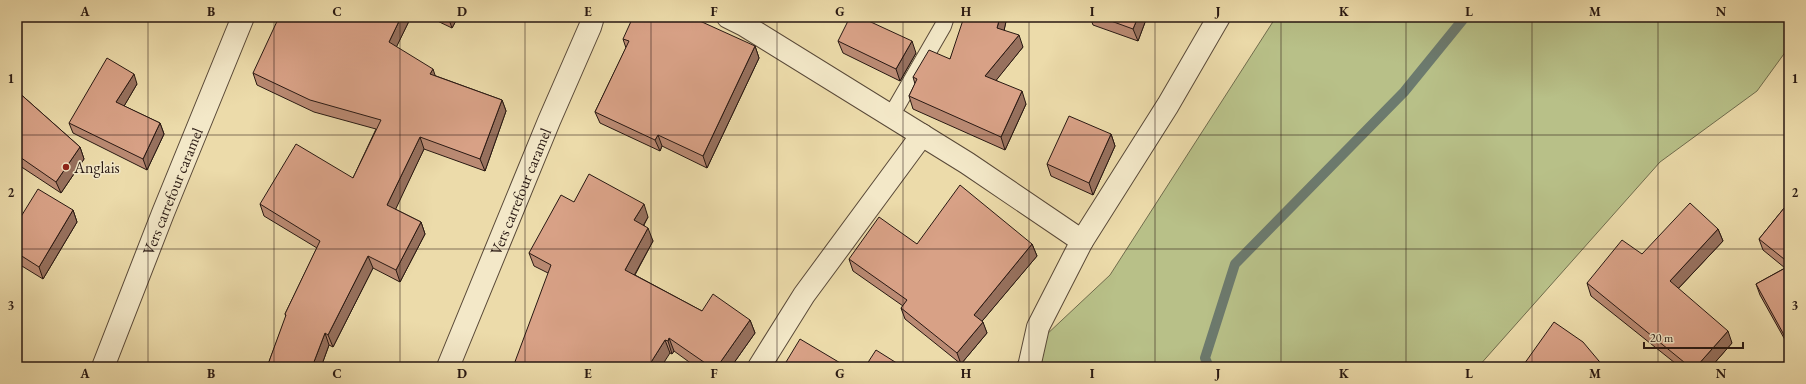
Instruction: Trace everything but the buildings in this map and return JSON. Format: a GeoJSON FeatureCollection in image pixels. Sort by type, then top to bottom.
{"type":"FeatureCollection","features":[{"type":"Feature","properties":{"kind":"street","name":"Vers carrefour caramel"},"geometry":{"type":"LineString","coordinates":[[103,367],[163,213],[243,17]]}},
{"type":"Feature","properties":{"kind":"street","name":"Vers carrefour caramel"},"geometry":{"type":"LineString","coordinates":[[448,367],[593,17]]}},
{"type":"Feature","properties":{"kind":"street"},"geometry":{"type":"LineString","coordinates":[[728,17],[968,163],[1082,241]]}},
{"type":"Feature","properties":{"kind":"street"},"geometry":{"type":"LineString","coordinates":[[1029,367],[1038,327],[1082,241],[1168,105],[1219,17]]}},
{"type":"Feature","properties":{"kind":"street"},"geometry":{"type":"LineString","coordinates":[[759,367],[804,295],[922,135]]}},
{"type":"Feature","properties":{"kind":"lane"},"geometry":{"type":"LineString","coordinates":[[891,116],[946,17]]}},
{"type":"Feature","properties":{"kind":"green space"},"geometry":{"type":"Polygon","coordinates":[[[1276,17],[1789,17],[1789,47],[1757,91],[1660,162],[1478,367],[1012,367],[1110,275],[1276,17]]]}},
{"type":"Feature","properties":{"kind":"waterway"},"geometry":{"type":"LineString","coordinates":[[1209,367],[1205,358],[1235,264],[1404,92],[1465,17]]}},
{"type":"Feature","properties":{"kind":"place","name":"Anglais"},"geometry":{"type":"Point","coordinates":[66,167]}}]}
